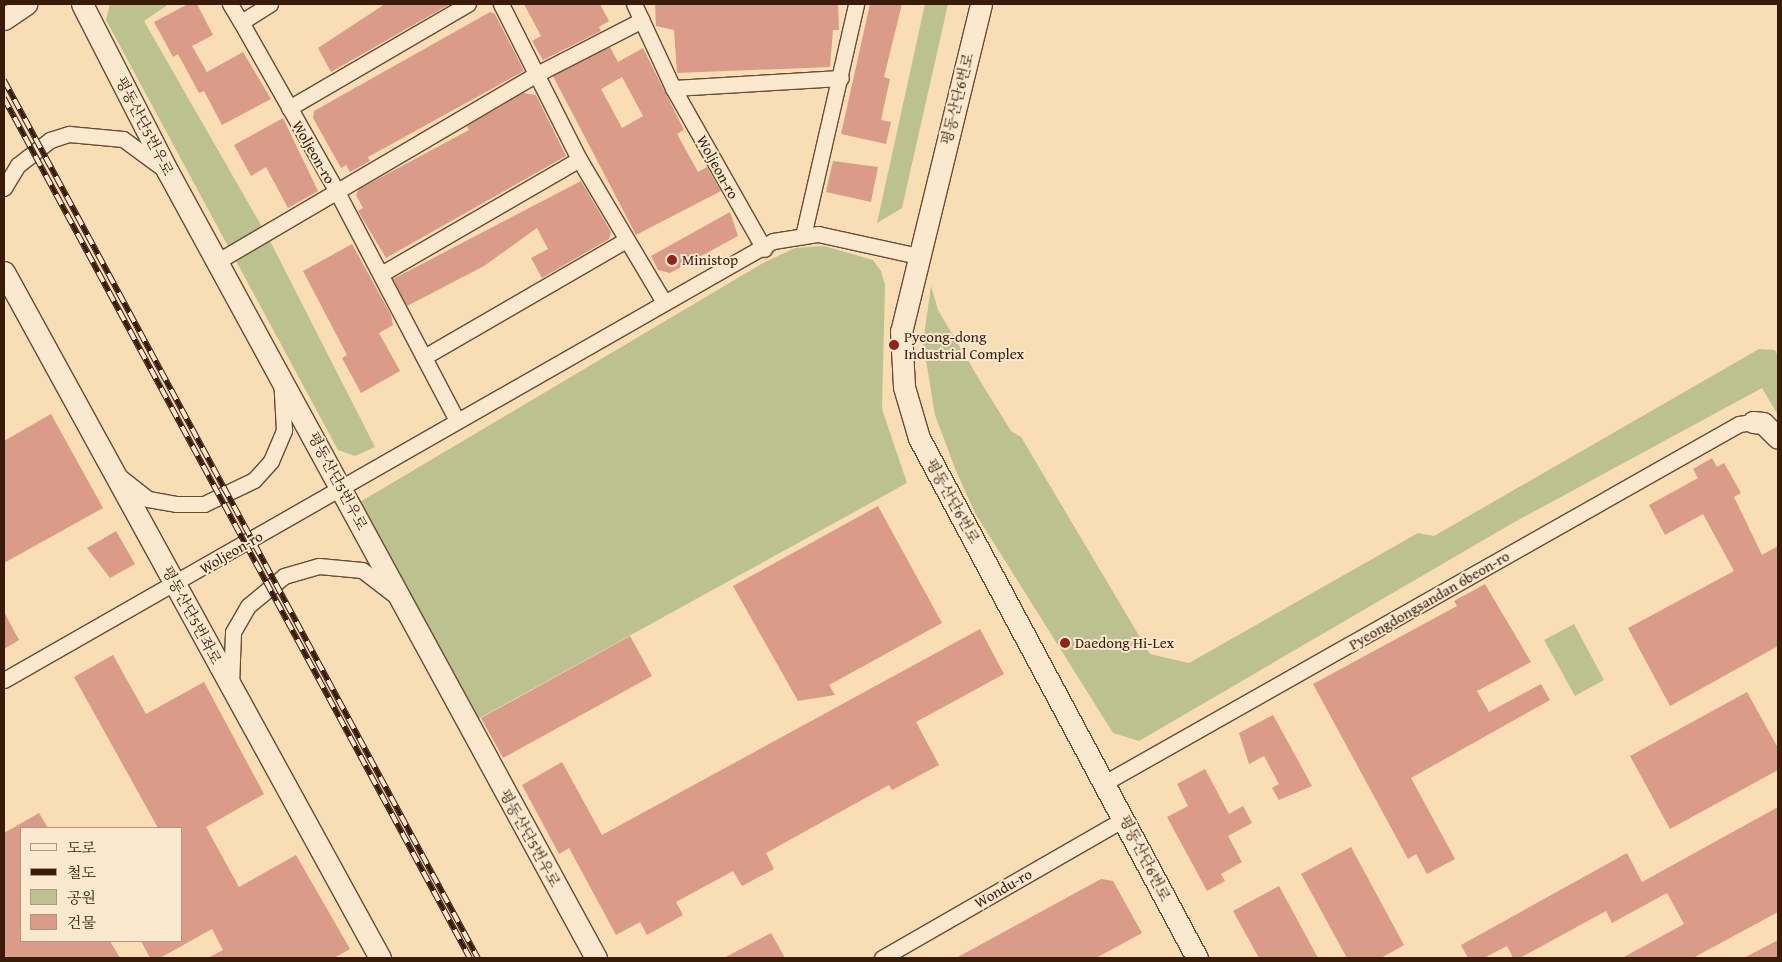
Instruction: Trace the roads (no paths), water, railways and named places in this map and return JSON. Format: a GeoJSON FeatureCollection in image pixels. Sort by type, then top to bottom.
{"type":"FeatureCollection","features":[{"type":"Feature","properties":{"kind":"street"},"geometry":{"type":"LineString","coordinates":[[4,19],[26,4]]}},
{"type":"Feature","properties":{"kind":"street","name":"평동산단5번우로"},"geometry":{"type":"LineString","coordinates":[[82,4],[168,172],[281,374],[343,488],[398,598],[596,958]]}},
{"type":"Feature","properties":{"kind":"street","name":"Woljeon-ro"},"geometry":{"type":"LineString","coordinates":[[230,4],[337,192],[456,419]]}},
{"type":"Feature","properties":{"kind":"street"},"geometry":{"type":"LineString","coordinates":[[241,22],[270,4]]}},
{"type":"Feature","properties":{"kind":"street"},"geometry":{"type":"LineString","coordinates":[[289,108],[468,4]]}},
{"type":"Feature","properties":{"kind":"street"},"geometry":{"type":"LineString","coordinates":[[501,4],[535,75],[579,159],[624,241],[664,302]]}},
{"type":"Feature","properties":{"kind":"street","name":"Woljeon-ro"},"geometry":{"type":"LineString","coordinates":[[634,4],[673,88],[764,249]]}},
{"type":"Feature","properties":{"kind":"street"},"geometry":{"type":"LineString","coordinates":[[803,236],[841,78],[856,4]]}},
{"type":"Feature","properties":{"kind":"street","name":"평동산단6번로"},"geometry":{"type":"LineString","coordinates":[[981,4],[901,331],[904,387],[919,438],[1106,782],[1197,958]]}},
{"type":"Feature","properties":{"kind":"street"},"geometry":{"type":"LineString","coordinates":[[218,261],[535,75],[642,20]]}},
{"type":"Feature","properties":{"kind":"street"},"geometry":{"type":"LineString","coordinates":[[673,88],[841,78]]}},
{"type":"Feature","properties":{"kind":"street"},"geometry":{"type":"LineString","coordinates":[[4,188],[18,165],[50,140],[77,134],[123,139],[168,172]]}},
{"type":"Feature","properties":{"kind":"street"},"geometry":{"type":"LineString","coordinates":[[381,274],[579,159]]}},
{"type":"Feature","properties":{"kind":"street","name":"Woljeon-ro"},"geometry":{"type":"LineString","coordinates":[[4,680],[343,488],[456,419],[664,302],[764,249],[773,241],[818,234],[918,256]]}},
{"type":"Feature","properties":{"kind":"street"},"geometry":{"type":"LineString","coordinates":[[424,357],[624,241]]}},
{"type":"Feature","properties":{"kind":"street","name":"평동산단5번좌로"},"geometry":{"type":"LineString","coordinates":[[4,272],[380,958]]}},
{"type":"Feature","properties":{"kind":"street"},"geometry":{"type":"LineString","coordinates":[[115,473],[148,499],[176,504],[204,504],[254,480],[271,461],[284,430],[279,398],[281,374]]}},
{"type":"Feature","properties":{"kind":"street"},"geometry":{"type":"LineString","coordinates":[[1753,422],[1763,423],[1778,438]]}},
{"type":"Feature","properties":{"kind":"street","name":"Pyeongdongsandan 6beon-ro"},"geometry":{"type":"LineString","coordinates":[[1106,782],[1739,424],[1753,422]]}},
{"type":"Feature","properties":{"kind":"street"},"geometry":{"type":"LineString","coordinates":[[231,688],[233,632],[248,606],[284,576],[319,566],[362,570],[398,598]]}},
{"type":"Feature","properties":{"kind":"street","name":"Wondu-ro"},"geometry":{"type":"LineString","coordinates":[[882,958],[1125,818]]}},
{"type":"Feature","properties":{"kind":"railway"},"geometry":{"type":"LineString","coordinates":[[4,80],[478,958]]}},
{"type":"Feature","properties":{"kind":"railway"},"geometry":{"type":"LineString","coordinates":[[4,98],[470,958]]}},
{"type":"Feature","properties":{"kind":"place","name":"Ministop"},"geometry":{"type":"Point","coordinates":[672,260]}},
{"type":"Feature","properties":{"kind":"place","name":"Pyeong-dong Industrial Complex"},"geometry":{"type":"Point","coordinates":[894,345]}},
{"type":"Feature","properties":{"kind":"place","name":"Daedong Hi-Lex"},"geometry":{"type":"Point","coordinates":[1065,643]}}]}
